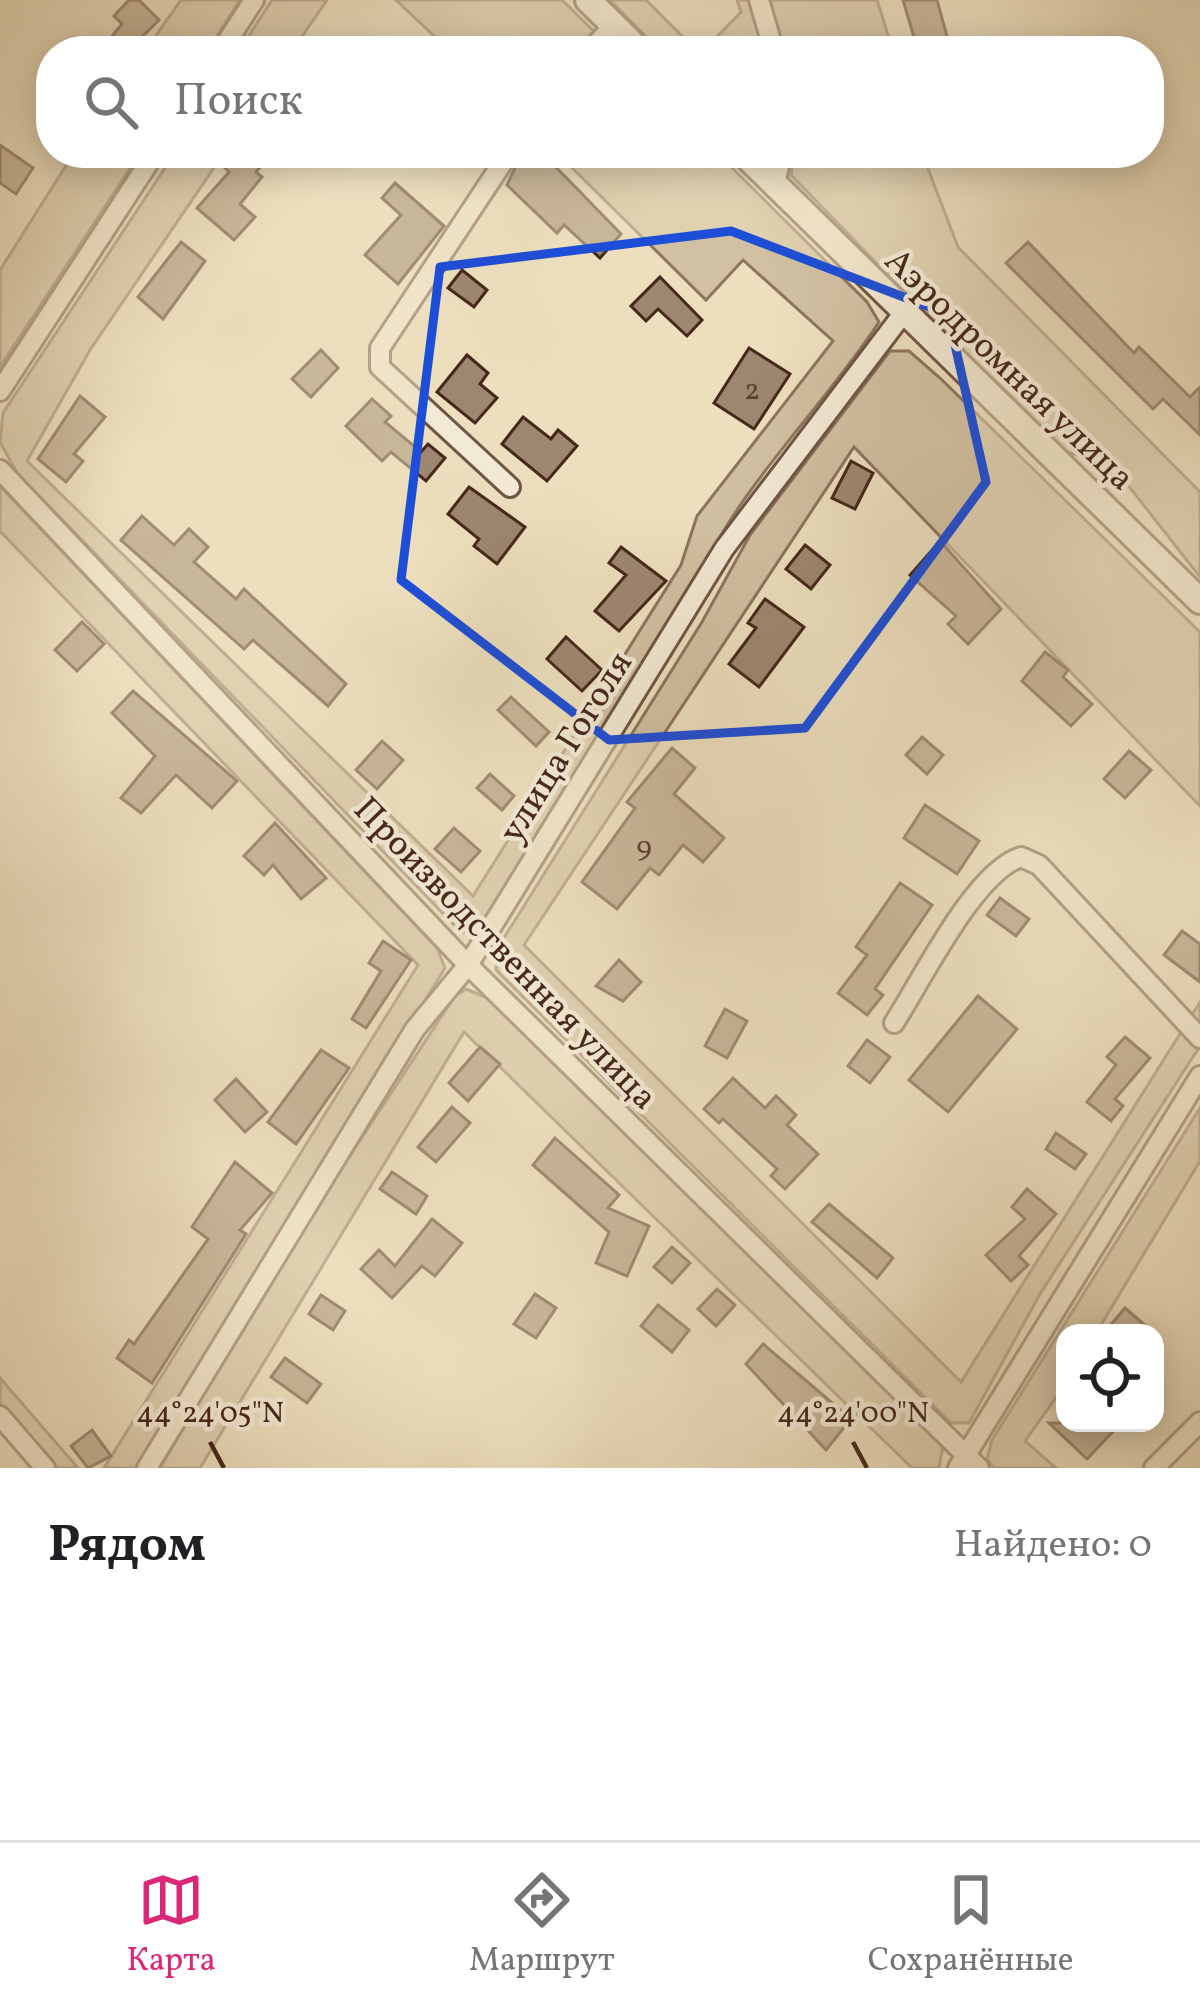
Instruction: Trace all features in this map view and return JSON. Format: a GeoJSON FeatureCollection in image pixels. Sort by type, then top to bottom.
{"type":"FeatureCollection","features":[{"type":"Feature","properties":{"kind":"street"},"geometry":{"type":"LineString","coordinates":[[231,36],[254,0]]}},
{"type":"Feature","properties":{"kind":"street"},"geometry":{"type":"LineString","coordinates":[[588,0],[625,36]]}},
{"type":"Feature","properties":{"kind":"street"},"geometry":{"type":"LineString","coordinates":[[759,0],[770,36]]}},
{"type":"Feature","properties":{"kind":"street"},"geometry":{"type":"LineString","coordinates":[[604,36],[614,25]]}},
{"type":"Feature","properties":{"kind":"street"},"geometry":{"type":"LineString","coordinates":[[0,391],[145,168]]}},
{"type":"Feature","properties":{"kind":"street"},"geometry":{"type":"LineString","coordinates":[[499,168],[380,348],[380,367],[510,487]]}},
{"type":"Feature","properties":{"kind":"street","name":"Аэродромная улица"},"geometry":{"type":"LineString","coordinates":[[758,168],[902,315],[1200,602]]}},
{"type":"Feature","properties":{"kind":"street"},"geometry":{"type":"LineString","coordinates":[[775,184],[779,168]]}},
{"type":"Feature","properties":{"kind":"street","name":"улица Гоголя"},"geometry":{"type":"LineString","coordinates":[[147,1468],[415,1029],[468,965],[724,549],[902,315]]}},
{"type":"Feature","properties":{"kind":"street","name":"Производственная улица"},"geometry":{"type":"LineString","coordinates":[[0,470],[468,965],[967,1464]]}},
{"type":"Feature","properties":{"kind":"street"},"geometry":{"type":"LineString","coordinates":[[894,1023],[982,886],[1003,863],[1021,857],[1039,865],[1200,1038]]}},
{"type":"Feature","properties":{"kind":"street"},"geometry":{"type":"LineString","coordinates":[[967,1464],[1200,1076]]}},
{"type":"Feature","properties":{"kind":"street"},"geometry":{"type":"LineString","coordinates":[[0,1416],[45,1468]]}},
{"type":"Feature","properties":{"kind":"street"},"geometry":{"type":"LineString","coordinates":[[1154,1468],[1200,1422]]}},
{"type":"Feature","properties":{"kind":"highlighted area"},"geometry":{"type":"Polygon","coordinates":[[[731,231],[948,314],[986,482],[805,728],[609,740],[401,580],[440,267],[731,231]]]}},
{"type":"Feature","properties":{"kind":"shaded area"},"geometry":{"type":"Polygon","coordinates":[[[181,0],[240,0],[217,36],[156,36],[181,0]]]}},
{"type":"Feature","properties":{"kind":"shaded area"},"geometry":{"type":"Polygon","coordinates":[[[272,0],[327,0],[302,36],[249,36],[272,0]]]}},
{"type":"Feature","properties":{"kind":"shaded area"},"geometry":{"type":"Polygon","coordinates":[[[396,0],[562,0],[599,36],[434,36],[396,0]]]}},
{"type":"Feature","properties":{"kind":"shaded area"},"geometry":{"type":"Polygon","coordinates":[[[610,0],[646,0],[682,36],[645,36],[610,0]]]}},
{"type":"Feature","properties":{"kind":"shaded area"},"geometry":{"type":"Polygon","coordinates":[[[737,0],[753,0],[764,36],[718,36],[741,12],[737,0]]]}},
{"type":"Feature","properties":{"kind":"shaded area"},"geometry":{"type":"Polygon","coordinates":[[[769,0],[877,0],[888,36],[780,36],[769,0]]]}},
{"type":"Feature","properties":{"kind":"shaded area"},"geometry":{"type":"Polygon","coordinates":[[[65,168],[130,168],[0,367],[0,270],[65,168]]]}},
{"type":"Feature","properties":{"kind":"shaded area"},"geometry":{"type":"Polygon","coordinates":[[[165,168],[214,168],[90,350],[27,461],[473,896],[681,565],[697,516],[833,341],[743,260],[706,300],[572,168],[732,168],[867,302],[879,322],[723,531],[686,609],[486,922],[462,933],[17,473],[0,442],[3,413],[165,168]]]}},
{"type":"Feature","properties":{"kind":"shaded area"},"geometry":{"type":"Polygon","coordinates":[[[792,168],[928,168],[958,247],[1200,492],[1200,577],[1113,466],[1057,449],[791,175],[792,168]]]}},
{"type":"Feature","properties":{"kind":"shaded area"},"geometry":{"type":"Polygon","coordinates":[[[890,351],[909,351],[940,378],[1200,632],[1200,806],[854,447],[524,945],[961,1382],[1200,1002],[1200,1046],[1040,1294],[969,1423],[951,1423],[496,970],[497,949],[702,622],[750,535],[890,351]]]}},
{"type":"Feature","properties":{"kind":"shaded area"},"geometry":{"type":"Polygon","coordinates":[[[0,486],[437,948],[445,968],[135,1468],[104,1468],[418,965],[0,531],[0,486]]]}},
{"type":"Feature","properties":{"kind":"shaded area"},"geometry":{"type":"Polygon","coordinates":[[[466,989],[490,999],[943,1445],[939,1468],[912,1468],[464,1032],[200,1468],[160,1468],[280,1262],[455,996],[466,989]]]}},
{"type":"Feature","properties":{"kind":"shaded area"},"geometry":{"type":"Polygon","coordinates":[[[1200,1108],[1200,1161],[1101,1324],[1065,1324],[1200,1108]]]}},
{"type":"Feature","properties":{"kind":"shaded area"},"geometry":{"type":"Polygon","coordinates":[[[1056,1338],[1056,1398],[1025,1441],[1056,1468],[994,1468],[987,1459],[992,1440],[1056,1338]]]}},
{"type":"Feature","properties":{"kind":"shaded area"},"geometry":{"type":"Polygon","coordinates":[[[0,1378],[78,1468],[54,1468],[0,1403],[0,1378]]]}},
{"type":"Feature","properties":{"kind":"building"},"geometry":{"type":"Polygon","coordinates":[[[129,0],[139,0],[159,20],[143,36],[112,36],[122,24],[114,16],[129,0]]]}},
{"type":"Feature","properties":{"kind":"building"},"geometry":{"type":"Polygon","coordinates":[[[903,0],[937,0],[947,36],[914,36],[903,0]]]}},
{"type":"Feature","properties":{"kind":"building"},"geometry":{"type":"Polygon","coordinates":[[[0,145],[33,168],[16,194],[0,183],[0,145]]]}},
{"type":"Feature","properties":{"kind":"building"},"geometry":{"type":"Polygon","coordinates":[[[225,168],[259,168],[256,172],[262,177],[240,204],[255,217],[234,240],[197,208],[229,172],[225,168]]]}},
{"type":"Feature","properties":{"kind":"building"},"geometry":{"type":"Polygon","coordinates":[[[515,168],[557,168],[621,234],[600,258],[564,225],[557,233],[507,185],[515,168]]]}},
{"type":"Feature","properties":{"kind":"building"},"geometry":{"type":"Polygon","coordinates":[[[395,183],[444,226],[398,284],[365,255],[401,215],[382,198],[395,183]]]}},
{"type":"Feature","properties":{"kind":"building"},"geometry":{"type":"Polygon","coordinates":[[[181,242],[205,261],[163,319],[138,297],[181,242]]]}},
{"type":"Feature","properties":{"kind":"building"},"geometry":{"type":"Polygon","coordinates":[[[1028,242],[1134,353],[1139,347],[1190,397],[1200,387],[1200,435],[1163,399],[1153,409],[1006,263],[1028,242]]]}},
{"type":"Feature","properties":{"kind":"building"},"geometry":{"type":"Polygon","coordinates":[[[462,270],[487,290],[474,307],[448,288],[462,270]]]}},
{"type":"Feature","properties":{"kind":"building"},"geometry":{"type":"Polygon","coordinates":[[[660,277],[702,320],[687,336],[658,309],[646,321],[631,306],[660,277]]]}},
{"type":"Feature","properties":{"kind":"building"},"geometry":{"type":"Polygon","coordinates":[[[749,348],[790,374],[754,429],[714,403],[749,348]]]}},
{"type":"Feature","properties":{"kind":"building"},"geometry":{"type":"Polygon","coordinates":[[[321,350],[338,368],[311,397],[292,379],[321,350]]]}},
{"type":"Feature","properties":{"kind":"building"},"geometry":{"type":"Polygon","coordinates":[[[467,355],[488,373],[480,384],[497,398],[475,423],[437,392],[467,355]]]}},
{"type":"Feature","properties":{"kind":"building"},"geometry":{"type":"Polygon","coordinates":[[[80,396],[105,417],[74,454],[83,461],[66,482],[38,459],[80,396]]]}},
{"type":"Feature","properties":{"kind":"building"},"geometry":{"type":"Polygon","coordinates":[[[372,399],[391,416],[385,422],[421,452],[428,444],[445,458],[426,481],[391,452],[382,461],[346,426],[372,399]]]}},
{"type":"Feature","properties":{"kind":"building"},"geometry":{"type":"Polygon","coordinates":[[[523,417],[551,439],[558,430],[577,446],[547,481],[502,444],[523,417]]]}},
{"type":"Feature","properties":{"kind":"building"},"geometry":{"type":"Polygon","coordinates":[[[851,461],[873,473],[855,509],[832,498],[851,461]]]}},
{"type":"Feature","properties":{"kind":"building"},"geometry":{"type":"Polygon","coordinates":[[[469,487],[525,527],[497,564],[474,546],[479,539],[448,514],[469,487]]]}},
{"type":"Feature","properties":{"kind":"building"},"geometry":{"type":"Polygon","coordinates":[[[142,516],[174,545],[189,529],[208,547],[194,562],[236,599],[244,589],[346,684],[328,706],[253,640],[244,649],[121,540],[142,516]]]}},
{"type":"Feature","properties":{"kind":"building"},"geometry":{"type":"Polygon","coordinates":[[[940,541],[1001,609],[968,644],[948,624],[956,616],[910,575],[940,541]]]}},
{"type":"Feature","properties":{"kind":"building"},"geometry":{"type":"Polygon","coordinates":[[[805,545],[830,565],[811,589],[786,569],[805,545]]]}},
{"type":"Feature","properties":{"kind":"building"},"geometry":{"type":"Polygon","coordinates":[[[621,547],[666,581],[619,631],[595,611],[626,575],[609,563],[621,547]]]}},
{"type":"Feature","properties":{"kind":"building"},"geometry":{"type":"Polygon","coordinates":[[[765,599],[804,627],[759,687],[729,664],[756,628],[748,623],[765,599]]]}},
{"type":"Feature","properties":{"kind":"building"},"geometry":{"type":"Polygon","coordinates":[[[82,622],[104,644],[77,671],[55,650],[82,622]]]}},
{"type":"Feature","properties":{"kind":"building"},"geometry":{"type":"Polygon","coordinates":[[[566,637],[602,670],[582,691],[547,659],[566,637]]]}},
{"type":"Feature","properties":{"kind":"building"},"geometry":{"type":"Polygon","coordinates":[[[1045,652],[1068,670],[1063,677],[1092,704],[1071,726],[1022,681],[1045,652]]]}},
{"type":"Feature","properties":{"kind":"building"},"geometry":{"type":"Polygon","coordinates":[[[133,691],[237,781],[212,808],[176,775],[141,813],[121,798],[155,756],[112,713],[133,691]]]}},
{"type":"Feature","properties":{"kind":"building"},"geometry":{"type":"Polygon","coordinates":[[[511,697],[549,732],[536,746],[498,710],[511,697]]]}},
{"type":"Feature","properties":{"kind":"building"},"geometry":{"type":"Polygon","coordinates":[[[922,737],[943,755],[927,774],[906,755],[922,737]]]}},
{"type":"Feature","properties":{"kind":"building"},"geometry":{"type":"Polygon","coordinates":[[[382,741],[403,760],[377,789],[356,770],[382,741]]]}},
{"type":"Feature","properties":{"kind":"building"},"geometry":{"type":"Polygon","coordinates":[[[672,748],[695,768],[674,794],[724,838],[703,862],[683,845],[659,875],[650,868],[617,909],[582,882],[635,808],[627,802],[672,748]]]}},
{"type":"Feature","properties":{"kind":"building"},"geometry":{"type":"Polygon","coordinates":[[[1129,751],[1151,770],[1125,798],[1104,779],[1129,751]]]}},
{"type":"Feature","properties":{"kind":"building"},"geometry":{"type":"Polygon","coordinates":[[[490,774],[514,796],[502,810],[477,788],[490,774]]]}},
{"type":"Feature","properties":{"kind":"building"},"geometry":{"type":"Polygon","coordinates":[[[925,805],[979,841],[957,874],[904,838],[925,805]]]}},
{"type":"Feature","properties":{"kind":"building"},"geometry":{"type":"Polygon","coordinates":[[[275,823],[326,878],[301,899],[273,865],[264,875],[244,856],[275,823]]]}},
{"type":"Feature","properties":{"kind":"building"},"geometry":{"type":"Polygon","coordinates":[[[454,828],[480,851],[461,872],[435,849],[454,828]]]}},
{"type":"Feature","properties":{"kind":"building"},"geometry":{"type":"Polygon","coordinates":[[[900,883],[932,905],[875,989],[883,995],[867,1015],[838,993],[867,955],[856,947],[900,883]]]}},
{"type":"Feature","properties":{"kind":"building"},"geometry":{"type":"Polygon","coordinates":[[[1000,898],[1029,919],[1016,936],[987,915],[1000,898]]]}},
{"type":"Feature","properties":{"kind":"building"},"geometry":{"type":"Polygon","coordinates":[[[1182,931],[1200,944],[1200,982],[1164,955],[1182,931]]]}},
{"type":"Feature","properties":{"kind":"building"},"geometry":{"type":"Polygon","coordinates":[[[383,941],[411,960],[366,1028],[352,1019],[381,971],[369,963],[383,941]]]}},
{"type":"Feature","properties":{"kind":"building"},"geometry":{"type":"Polygon","coordinates":[[[619,960],[641,982],[623,1001],[596,986],[619,960]]]}},
{"type":"Feature","properties":{"kind":"building"},"geometry":{"type":"Polygon","coordinates":[[[978,996],[1017,1029],[948,1112],[909,1080],[978,996]]]}},
{"type":"Feature","properties":{"kind":"building"},"geometry":{"type":"Polygon","coordinates":[[[725,1009],[747,1021],[727,1058],[705,1046],[725,1009]]]}},
{"type":"Feature","properties":{"kind":"building"},"geometry":{"type":"Polygon","coordinates":[[[1125,1037],[1150,1058],[1115,1099],[1123,1106],[1111,1121],[1087,1102],[1116,1065],[1107,1057],[1125,1037]]]}},
{"type":"Feature","properties":{"kind":"building"},"geometry":{"type":"Polygon","coordinates":[[[867,1040],[890,1057],[870,1083],[848,1066],[867,1040]]]}},
{"type":"Feature","properties":{"kind":"building"},"geometry":{"type":"Polygon","coordinates":[[[480,1047],[500,1064],[468,1101],[449,1083],[480,1047]]]}},
{"type":"Feature","properties":{"kind":"building"},"geometry":{"type":"Polygon","coordinates":[[[321,1050],[349,1068],[296,1144],[268,1122],[321,1050]]]}},
{"type":"Feature","properties":{"kind":"building"},"geometry":{"type":"Polygon","coordinates":[[[733,1078],[765,1108],[776,1096],[796,1115],[787,1125],[818,1154],[785,1189],[771,1176],[777,1169],[723,1119],[719,1123],[704,1109],[733,1078]]]}},
{"type":"Feature","properties":{"kind":"building"},"geometry":{"type":"Polygon","coordinates":[[[236,1079],[267,1112],[245,1132],[215,1100],[236,1079]]]}},
{"type":"Feature","properties":{"kind":"building"},"geometry":{"type":"Polygon","coordinates":[[[452,1107],[470,1123],[436,1162],[418,1147],[452,1107]]]}},
{"type":"Feature","properties":{"kind":"building"},"geometry":{"type":"Polygon","coordinates":[[[1056,1133],[1086,1154],[1075,1169],[1046,1149],[1056,1133]]]}},
{"type":"Feature","properties":{"kind":"building"},"geometry":{"type":"Polygon","coordinates":[[[555,1138],[619,1195],[608,1208],[649,1226],[627,1276],[596,1263],[609,1232],[533,1165],[555,1138]]]}},
{"type":"Feature","properties":{"kind":"building"},"geometry":{"type":"Polygon","coordinates":[[[235,1162],[272,1193],[240,1230],[246,1234],[152,1383],[117,1358],[129,1340],[134,1344],[208,1239],[192,1227],[235,1162]]]}},
{"type":"Feature","properties":{"kind":"building"},"geometry":{"type":"Polygon","coordinates":[[[392,1172],[427,1196],[416,1214],[380,1189],[392,1172]]]}},
{"type":"Feature","properties":{"kind":"building"},"geometry":{"type":"Polygon","coordinates":[[[1027,1189],[1056,1214],[1019,1256],[1028,1265],[1011,1281],[986,1255],[1025,1219],[1012,1207],[1027,1189]]]}},
{"type":"Feature","properties":{"kind":"building"},"geometry":{"type":"Polygon","coordinates":[[[829,1204],[893,1258],[877,1278],[812,1222],[829,1204]]]}},
{"type":"Feature","properties":{"kind":"building"},"geometry":{"type":"Polygon","coordinates":[[[432,1219],[462,1243],[435,1276],[422,1266],[392,1298],[361,1269],[379,1250],[395,1266],[432,1219]]]}},
{"type":"Feature","properties":{"kind":"building"},"geometry":{"type":"Polygon","coordinates":[[[672,1247],[690,1263],[672,1283],[654,1267],[672,1247]]]}},
{"type":"Feature","properties":{"kind":"building"},"geometry":{"type":"Polygon","coordinates":[[[717,1289],[735,1305],[716,1326],[698,1309],[717,1289]]]}},
{"type":"Feature","properties":{"kind":"building"},"geometry":{"type":"Polygon","coordinates":[[[535,1294],[556,1308],[536,1338],[514,1324],[535,1294]]]}},
{"type":"Feature","properties":{"kind":"building"},"geometry":{"type":"Polygon","coordinates":[[[321,1295],[345,1311],[333,1330],[309,1314],[321,1295]]]}},
{"type":"Feature","properties":{"kind":"building"},"geometry":{"type":"Polygon","coordinates":[[[658,1305],[689,1330],[672,1352],[641,1326],[658,1305]]]}},
{"type":"Feature","properties":{"kind":"building"},"geometry":{"type":"Polygon","coordinates":[[[1125,1308],[1144,1324],[1112,1324],[1125,1308]]]}},
{"type":"Feature","properties":{"kind":"building"},"geometry":{"type":"Polygon","coordinates":[[[763,1344],[851,1419],[826,1450],[746,1364],[763,1344]]]}},
{"type":"Feature","properties":{"kind":"building"},"geometry":{"type":"Polygon","coordinates":[[[285,1358],[321,1384],[307,1403],[271,1377],[285,1358]]]}},
{"type":"Feature","properties":{"kind":"building"},"geometry":{"type":"Polygon","coordinates":[[[92,1430],[111,1456],[88,1468],[71,1446],[92,1430]]]}},
{"type":"Feature","properties":{"kind":"building"},"geometry":{"type":"Polygon","coordinates":[[[1058,1432],[1112,1432],[1087,1459],[1058,1432]]]}}]}
